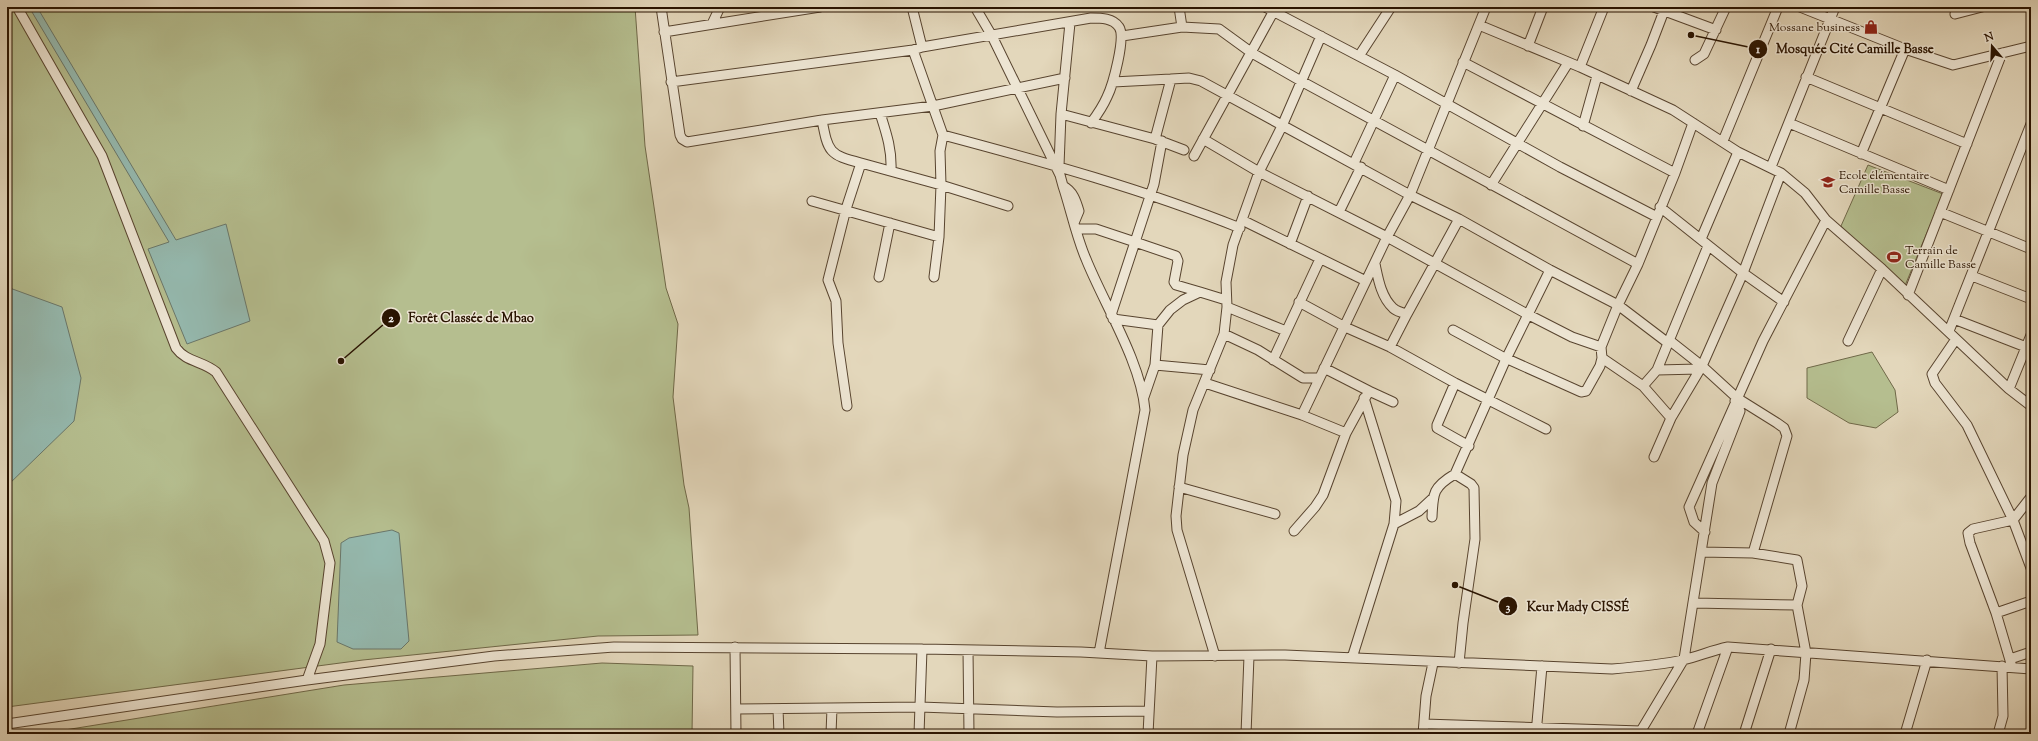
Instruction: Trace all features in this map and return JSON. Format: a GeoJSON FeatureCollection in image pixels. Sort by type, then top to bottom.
{"type":"FeatureCollection","features":[{"type":"Feature","properties":{"kind":"street"},"geometry":{"type":"LineString","coordinates":[[17,7],[102,156],[176,348],[186,358],[208,365],[216,372],[324,541],[330,563],[320,644],[307,680]]}},
{"type":"Feature","properties":{"kind":"street"},"geometry":{"type":"LineString","coordinates":[[661,7],[680,135],[682,139],[687,142],[822,120],[933,106],[1016,87],[1065,78]]}},
{"type":"Feature","properties":{"kind":"street"},"geometry":{"type":"LineString","coordinates":[[712,24],[720,7]]}},
{"type":"Feature","properties":{"kind":"street"},"geometry":{"type":"LineString","coordinates":[[664,32],[820,7]]}},
{"type":"Feature","properties":{"kind":"street"},"geometry":{"type":"LineString","coordinates":[[912,7],[922,47]]}},
{"type":"Feature","properties":{"kind":"street"},"geometry":{"type":"LineString","coordinates":[[975,7],[992,36],[1016,87],[1057,166],[1063,186],[1069,188],[1074,195],[1078,215],[1075,226],[1085,258],[1126,346],[1144,397],[1145,410],[1143,424],[1099,653]]}},
{"type":"Feature","properties":{"kind":"street"},"geometry":{"type":"LineString","coordinates":[[1179,7],[1182,27]]}},
{"type":"Feature","properties":{"kind":"street"},"geometry":{"type":"LineString","coordinates":[[1265,7],[1275,9],[1321,36],[1657,217]]}},
{"type":"Feature","properties":{"kind":"street"},"geometry":{"type":"LineString","coordinates":[[1359,56],[1391,7]]}},
{"type":"Feature","properties":{"kind":"street"},"geometry":{"type":"LineString","coordinates":[[1302,415],[1318,378],[1345,327],[1387,237],[1410,195],[1486,7]]}},
{"type":"Feature","properties":{"kind":"street"},"geometry":{"type":"LineString","coordinates":[[1528,46],[1543,7]]}},
{"type":"Feature","properties":{"kind":"street"},"geometry":{"type":"LineString","coordinates":[[1580,67],[1604,7]]}},
{"type":"Feature","properties":{"kind":"street"},"geometry":{"type":"LineString","coordinates":[[1654,7],[1716,30]]}},
{"type":"Feature","properties":{"kind":"street"},"geometry":{"type":"LineString","coordinates":[[1695,60],[1704,54],[1726,7]]}},
{"type":"Feature","properties":{"kind":"street"},"geometry":{"type":"LineString","coordinates":[[1723,141],[1778,7]]}},
{"type":"Feature","properties":{"kind":"street"},"geometry":{"type":"LineString","coordinates":[[1800,7],[1905,49],[1953,65],[2031,46]]}},
{"type":"Feature","properties":{"kind":"street"},"geometry":{"type":"LineString","coordinates":[[1771,167],[1835,7]]}},
{"type":"Feature","properties":{"kind":"street"},"geometry":{"type":"LineString","coordinates":[[1955,14],[1982,7]]}},
{"type":"Feature","properties":{"kind":"street"},"geometry":{"type":"LineString","coordinates":[[1194,156],[1275,9]]}},
{"type":"Feature","properties":{"kind":"street"},"geometry":{"type":"LineString","coordinates":[[1631,91],[1652,45],[1664,11]]}},
{"type":"Feature","properties":{"kind":"street"},"geometry":{"type":"LineString","coordinates":[[672,82],[913,50],[922,47],[1091,18],[1105,18],[1114,22],[1120,28],[1122,36],[1113,82],[1107,97],[1091,123]]}},
{"type":"Feature","properties":{"kind":"street"},"geometry":{"type":"LineString","coordinates":[[1057,166],[1070,22]]}},
{"type":"Feature","properties":{"kind":"street"},"geometry":{"type":"LineString","coordinates":[[1478,25],[1580,67],[1673,110],[1738,152],[1781,173],[1805,193],[1826,220],[1882,269],[2009,389],[2031,406]]}},
{"type":"Feature","properties":{"kind":"street"},"geometry":{"type":"LineString","coordinates":[[1122,36],[1182,27],[1219,28],[1252,53],[1301,81],[1638,264]]}},
{"type":"Feature","properties":{"kind":"street"},"geometry":{"type":"LineString","coordinates":[[1215,656],[1177,530],[1179,487],[1193,410],[1224,334],[1227,303],[1226,282],[1233,245],[1242,225],[1259,172],[1282,126],[1321,36]]}},
{"type":"Feature","properties":{"kind":"street"},"geometry":{"type":"LineString","coordinates":[[1861,154],[1905,49]]}},
{"type":"Feature","properties":{"kind":"street"},"geometry":{"type":"LineString","coordinates":[[913,50],[943,135],[940,151],[941,185],[939,237],[934,277]]}},
{"type":"Feature","properties":{"kind":"street"},"geometry":{"type":"LineString","coordinates":[[1908,295],[2002,53]]}},
{"type":"Feature","properties":{"kind":"street"},"geometry":{"type":"LineString","coordinates":[[1463,62],[1675,173]]}},
{"type":"Feature","properties":{"kind":"street"},"geometry":{"type":"LineString","coordinates":[[1491,185],[1568,63]]}},
{"type":"Feature","properties":{"kind":"street"},"geometry":{"type":"LineString","coordinates":[[1339,212],[1373,121],[1395,75]]}},
{"type":"Feature","properties":{"kind":"street"},"geometry":{"type":"LineString","coordinates":[[1583,126],[1597,76]]}},
{"type":"Feature","properties":{"kind":"street"},"geometry":{"type":"LineString","coordinates":[[1806,77],[1967,144]]}},
{"type":"Feature","properties":{"kind":"street"},"geometry":{"type":"LineString","coordinates":[[1113,82],[1171,78],[1189,78],[1200,81],[1410,195],[1459,219],[1550,270],[1618,305],[1669,342],[1736,400],[1784,428],[1787,436],[1753,552]]}},
{"type":"Feature","properties":{"kind":"street"},"geometry":{"type":"LineString","coordinates":[[1112,317],[1150,194],[1158,140],[1171,78]]}},
{"type":"Feature","properties":{"kind":"street"},"geometry":{"type":"LineString","coordinates":[[880,113],[892,156],[891,170]]}},
{"type":"Feature","properties":{"kind":"street"},"geometry":{"type":"LineString","coordinates":[[1061,114],[1158,140],[1184,150]]}},
{"type":"Feature","properties":{"kind":"street"},"geometry":{"type":"LineString","coordinates":[[822,120],[827,145],[832,152],[841,158],[891,170],[1008,206]]}},
{"type":"Feature","properties":{"kind":"street"},"geometry":{"type":"LineString","coordinates":[[1789,123],[1949,190]]}},
{"type":"Feature","properties":{"kind":"street"},"geometry":{"type":"LineString","coordinates":[[1453,330],[1506,358],[1584,393],[1600,366],[1602,358],[1601,347],[1618,305],[1638,264],[1693,124]]}},
{"type":"Feature","properties":{"kind":"street"},"geometry":{"type":"LineString","coordinates":[[1949,331],[2031,124]]}},
{"type":"Feature","properties":{"kind":"street"},"geometry":{"type":"LineString","coordinates":[[943,135],[1057,166],[1150,194],[1242,225],[1290,244],[1366,281]]}},
{"type":"Feature","properties":{"kind":"street"},"geometry":{"type":"LineString","coordinates":[[1203,139],[1259,172],[1387,237],[1572,337],[1601,347]]}},
{"type":"Feature","properties":{"kind":"street"},"geometry":{"type":"LineString","coordinates":[[1701,239],[1738,152]]}},
{"type":"Feature","properties":{"kind":"street"},"geometry":{"type":"LineString","coordinates":[[847,406],[838,343],[836,301],[828,280],[846,209],[861,163]]}},
{"type":"Feature","properties":{"kind":"street"},"geometry":{"type":"LineString","coordinates":[[1654,457],[1671,418],[1700,368],[1743,273],[1781,173]]}},
{"type":"Feature","properties":{"kind":"street"},"geometry":{"type":"LineString","coordinates":[[1290,244],[1308,196]]}},
{"type":"Feature","properties":{"kind":"street"},"geometry":{"type":"LineString","coordinates":[[812,201],[846,209],[939,237]]}},
{"type":"Feature","properties":{"kind":"street"},"geometry":{"type":"LineString","coordinates":[[1660,207],[1743,273],[1784,302]]}},
{"type":"Feature","properties":{"kind":"street"},"geometry":{"type":"LineString","coordinates":[[1940,212],[2031,249]]}},
{"type":"Feature","properties":{"kind":"street"},"geometry":{"type":"LineString","coordinates":[[1390,347],[1459,219]]}},
{"type":"Feature","properties":{"kind":"street"},"geometry":{"type":"LineString","coordinates":[[1705,532],[1694,522],[1689,507],[1763,341],[1826,220]]}},
{"type":"Feature","properties":{"kind":"street"},"geometry":{"type":"LineString","coordinates":[[879,277],[890,223]]}},
{"type":"Feature","properties":{"kind":"street"},"geometry":{"type":"LineString","coordinates":[[1075,226],[1096,229],[1176,256],[1178,261],[1174,282],[1176,285],[1200,292],[1227,303],[1286,331]]}},
{"type":"Feature","properties":{"kind":"street"},"geometry":{"type":"LineString","coordinates":[[1643,386],[1657,370],[1708,246]]}},
{"type":"Feature","properties":{"kind":"street"},"geometry":{"type":"LineString","coordinates":[[1273,360],[1320,259]]}},
{"type":"Feature","properties":{"kind":"street"},"geometry":{"type":"LineString","coordinates":[[1375,264],[1381,286],[1388,301],[1394,309],[1407,314]]}},
{"type":"Feature","properties":{"kind":"street"},"geometry":{"type":"LineString","coordinates":[[1848,341],[1882,269]]}},
{"type":"Feature","properties":{"kind":"street"},"geometry":{"type":"LineString","coordinates":[[1432,517],[1433,498],[1439,483],[1455,474],[1469,446],[1506,358],[1550,270]]}},
{"type":"Feature","properties":{"kind":"street"},"geometry":{"type":"LineString","coordinates":[[1972,276],[2031,300]]}},
{"type":"Feature","properties":{"kind":"street"},"geometry":{"type":"LineString","coordinates":[[1144,397],[1155,365],[1158,325],[1170,310],[1184,300],[1200,292]]}},
{"type":"Feature","properties":{"kind":"street"},"geometry":{"type":"LineString","coordinates":[[1299,302],[1345,327],[1390,347],[1455,383],[1546,429]]}},
{"type":"Feature","properties":{"kind":"street"},"geometry":{"type":"LineString","coordinates":[[1112,317],[1158,325]]}},
{"type":"Feature","properties":{"kind":"street"},"geometry":{"type":"LineString","coordinates":[[1954,319],[2026,347]]}},
{"type":"Feature","properties":{"kind":"street"},"geometry":{"type":"LineString","coordinates":[[1224,334],[1258,350],[1303,378],[1318,378]]}},
{"type":"Feature","properties":{"kind":"street"},"geometry":{"type":"LineString","coordinates":[[2009,389],[2031,335]]}},
{"type":"Feature","properties":{"kind":"street"},"geometry":{"type":"LineString","coordinates":[[1956,339],[1932,374],[1935,383],[1967,425],[2013,520],[2031,565]]}},
{"type":"Feature","properties":{"kind":"street"},"geometry":{"type":"LineString","coordinates":[[1602,358],[1643,386],[1671,418]]}},
{"type":"Feature","properties":{"kind":"street"},"geometry":{"type":"LineString","coordinates":[[1155,365],[1210,370]]}},
{"type":"Feature","properties":{"kind":"street"},"geometry":{"type":"LineString","coordinates":[[1324,368],[1367,394],[1393,402]]}},
{"type":"Feature","properties":{"kind":"street"},"geometry":{"type":"LineString","coordinates":[[1657,370],[1700,368]]}},
{"type":"Feature","properties":{"kind":"street"},"geometry":{"type":"LineString","coordinates":[[1205,383],[1302,415],[1346,433]]}},
{"type":"Feature","properties":{"kind":"street"},"geometry":{"type":"LineString","coordinates":[[1455,383],[1437,428],[1469,446]]}},
{"type":"Feature","properties":{"kind":"street"},"geometry":{"type":"LineString","coordinates":[[1294,531],[1323,495],[1346,433],[1367,394]]}},
{"type":"Feature","properties":{"kind":"street"},"geometry":{"type":"LineString","coordinates":[[1352,658],[1394,524],[1396,501],[1367,394]]}},
{"type":"Feature","properties":{"kind":"street"},"geometry":{"type":"LineString","coordinates":[[1424,724],[1536,730],[1640,733],[1684,659],[1712,483],[1740,411],[1736,400]]}},
{"type":"Feature","properties":{"kind":"street"},"geometry":{"type":"LineString","coordinates":[[1455,474],[1473,486],[1474,496],[1475,539],[1463,623],[1460,663]]}},
{"type":"Feature","properties":{"kind":"street"},"geometry":{"type":"LineString","coordinates":[[1179,487],[1275,514]]}},
{"type":"Feature","properties":{"kind":"street"},"geometry":{"type":"LineString","coordinates":[[1998,734],[2004,716],[2008,664],[1996,613],[1970,543],[1968,533],[1973,529],[2013,520],[2031,497]]}},
{"type":"Feature","properties":{"kind":"street"},"geometry":{"type":"LineString","coordinates":[[1394,524],[1419,511],[1433,498]]}},
{"type":"Feature","properties":{"kind":"street"},"geometry":{"type":"LineString","coordinates":[[1701,552],[1753,552],[1797,560],[1802,586],[1797,605],[1806,653],[1804,680],[1789,734]]}},
{"type":"Feature","properties":{"kind":"street"},"geometry":{"type":"LineString","coordinates":[[1996,613],[2031,601]]}},
{"type":"Feature","properties":{"kind":"street"},"geometry":{"type":"LineString","coordinates":[[1694,603],[1797,605]]}},
{"type":"Feature","properties":{"kind":"street"},"geometry":{"type":"LineString","coordinates":[[7,724],[307,680],[494,656],[614,647],[922,649],[1099,653],[1152,656],[1285,655],[1433,663],[1612,669],[1648,667],[1728,647],[1771,649],[1806,653],[2008,664],[2031,669]]}},
{"type":"Feature","properties":{"kind":"street"},"geometry":{"type":"LineString","coordinates":[[736,647],[736,734]]}},
{"type":"Feature","properties":{"kind":"street"},"geometry":{"type":"LineString","coordinates":[[1697,734],[1728,647]]}},
{"type":"Feature","properties":{"kind":"street"},"geometry":{"type":"LineString","coordinates":[[919,734],[922,649]]}},
{"type":"Feature","properties":{"kind":"street"},"geometry":{"type":"LineString","coordinates":[[1744,734],[1771,649]]}},
{"type":"Feature","properties":{"kind":"street"},"geometry":{"type":"LineString","coordinates":[[968,650],[969,734]]}},
{"type":"Feature","properties":{"kind":"street"},"geometry":{"type":"LineString","coordinates":[[2008,664],[2031,652]]}},
{"type":"Feature","properties":{"kind":"street"},"geometry":{"type":"LineString","coordinates":[[1148,734],[1152,656]]}},
{"type":"Feature","properties":{"kind":"street"},"geometry":{"type":"LineString","coordinates":[[1246,734],[1249,656]]}},
{"type":"Feature","properties":{"kind":"street"},"geometry":{"type":"LineString","coordinates":[[1906,734],[1926,660]]}},
{"type":"Feature","properties":{"kind":"street"},"geometry":{"type":"LineString","coordinates":[[1423,734],[1426,696],[1433,663]]}},
{"type":"Feature","properties":{"kind":"street"},"geometry":{"type":"LineString","coordinates":[[1536,730],[1542,666]]}},
{"type":"Feature","properties":{"kind":"street"},"geometry":{"type":"LineString","coordinates":[[736,709],[920,707],[1057,712],[1149,711]]}},
{"type":"Feature","properties":{"kind":"street"},"geometry":{"type":"LineString","coordinates":[[831,734],[832,708]]}},
{"type":"Feature","properties":{"kind":"street"},"geometry":{"type":"LineString","coordinates":[[778,709],[779,734]]}},
{"type":"Feature","properties":{"kind":"green space"},"geometry":{"type":"Polygon","coordinates":[[[7,7],[635,7],[645,146],[666,288],[678,324],[673,397],[684,485],[689,508],[698,635],[598,636],[363,660],[7,707],[7,7]]]}},
{"type":"Feature","properties":{"kind":"green space","name":"Terrain de Camille Basse"},"geometry":{"type":"Polygon","coordinates":[[[1868,165],[1943,194],[1904,288],[1841,226],[1868,165]]]}},
{"type":"Feature","properties":{"kind":"green space"},"geometry":{"type":"Polygon","coordinates":[[[1872,352],[1895,390],[1898,412],[1876,428],[1849,423],[1807,398],[1807,368],[1872,352]]]}},
{"type":"Feature","properties":{"kind":"green space"},"geometry":{"type":"Polygon","coordinates":[[[602,663],[693,666],[692,734],[40,734],[344,685],[602,663]]]}},
{"type":"Feature","properties":{"kind":"water"},"geometry":{"type":"Polygon","coordinates":[[[29,7],[37,7],[176,240],[226,224],[250,321],[187,344],[148,249],[169,242],[29,7]]]}},
{"type":"Feature","properties":{"kind":"water"},"geometry":{"type":"Polygon","coordinates":[[[7,287],[62,307],[81,378],[74,421],[7,486],[7,287]]]}},
{"type":"Feature","properties":{"kind":"water"},"geometry":{"type":"Polygon","coordinates":[[[392,530],[399,533],[409,641],[401,649],[353,649],[337,642],[341,543],[349,538],[392,530]]]}},
{"type":"Feature","properties":{"kind":"place","name":"Mossane business"},"geometry":{"type":"Point","coordinates":[1871,27]}},
{"type":"Feature","properties":{"kind":"place","name":"Mosquée Cité Camille Basse"},"geometry":{"type":"Point","coordinates":[1691,35]}},
{"type":"Feature","properties":{"kind":"place","name":"Ecole élémentaire Camille Basse"},"geometry":{"type":"Point","coordinates":[1828,182]}},
{"type":"Feature","properties":{"kind":"place","name":"Terrain de Camille Basse"},"geometry":{"type":"Point","coordinates":[1894,257]}},
{"type":"Feature","properties":{"kind":"place","name":"Forêt Classée de Mbao"},"geometry":{"type":"Point","coordinates":[341,361]}},
{"type":"Feature","properties":{"kind":"place","name":"Keur Mady CISSÉ"},"geometry":{"type":"Point","coordinates":[1455,585]}}]}
